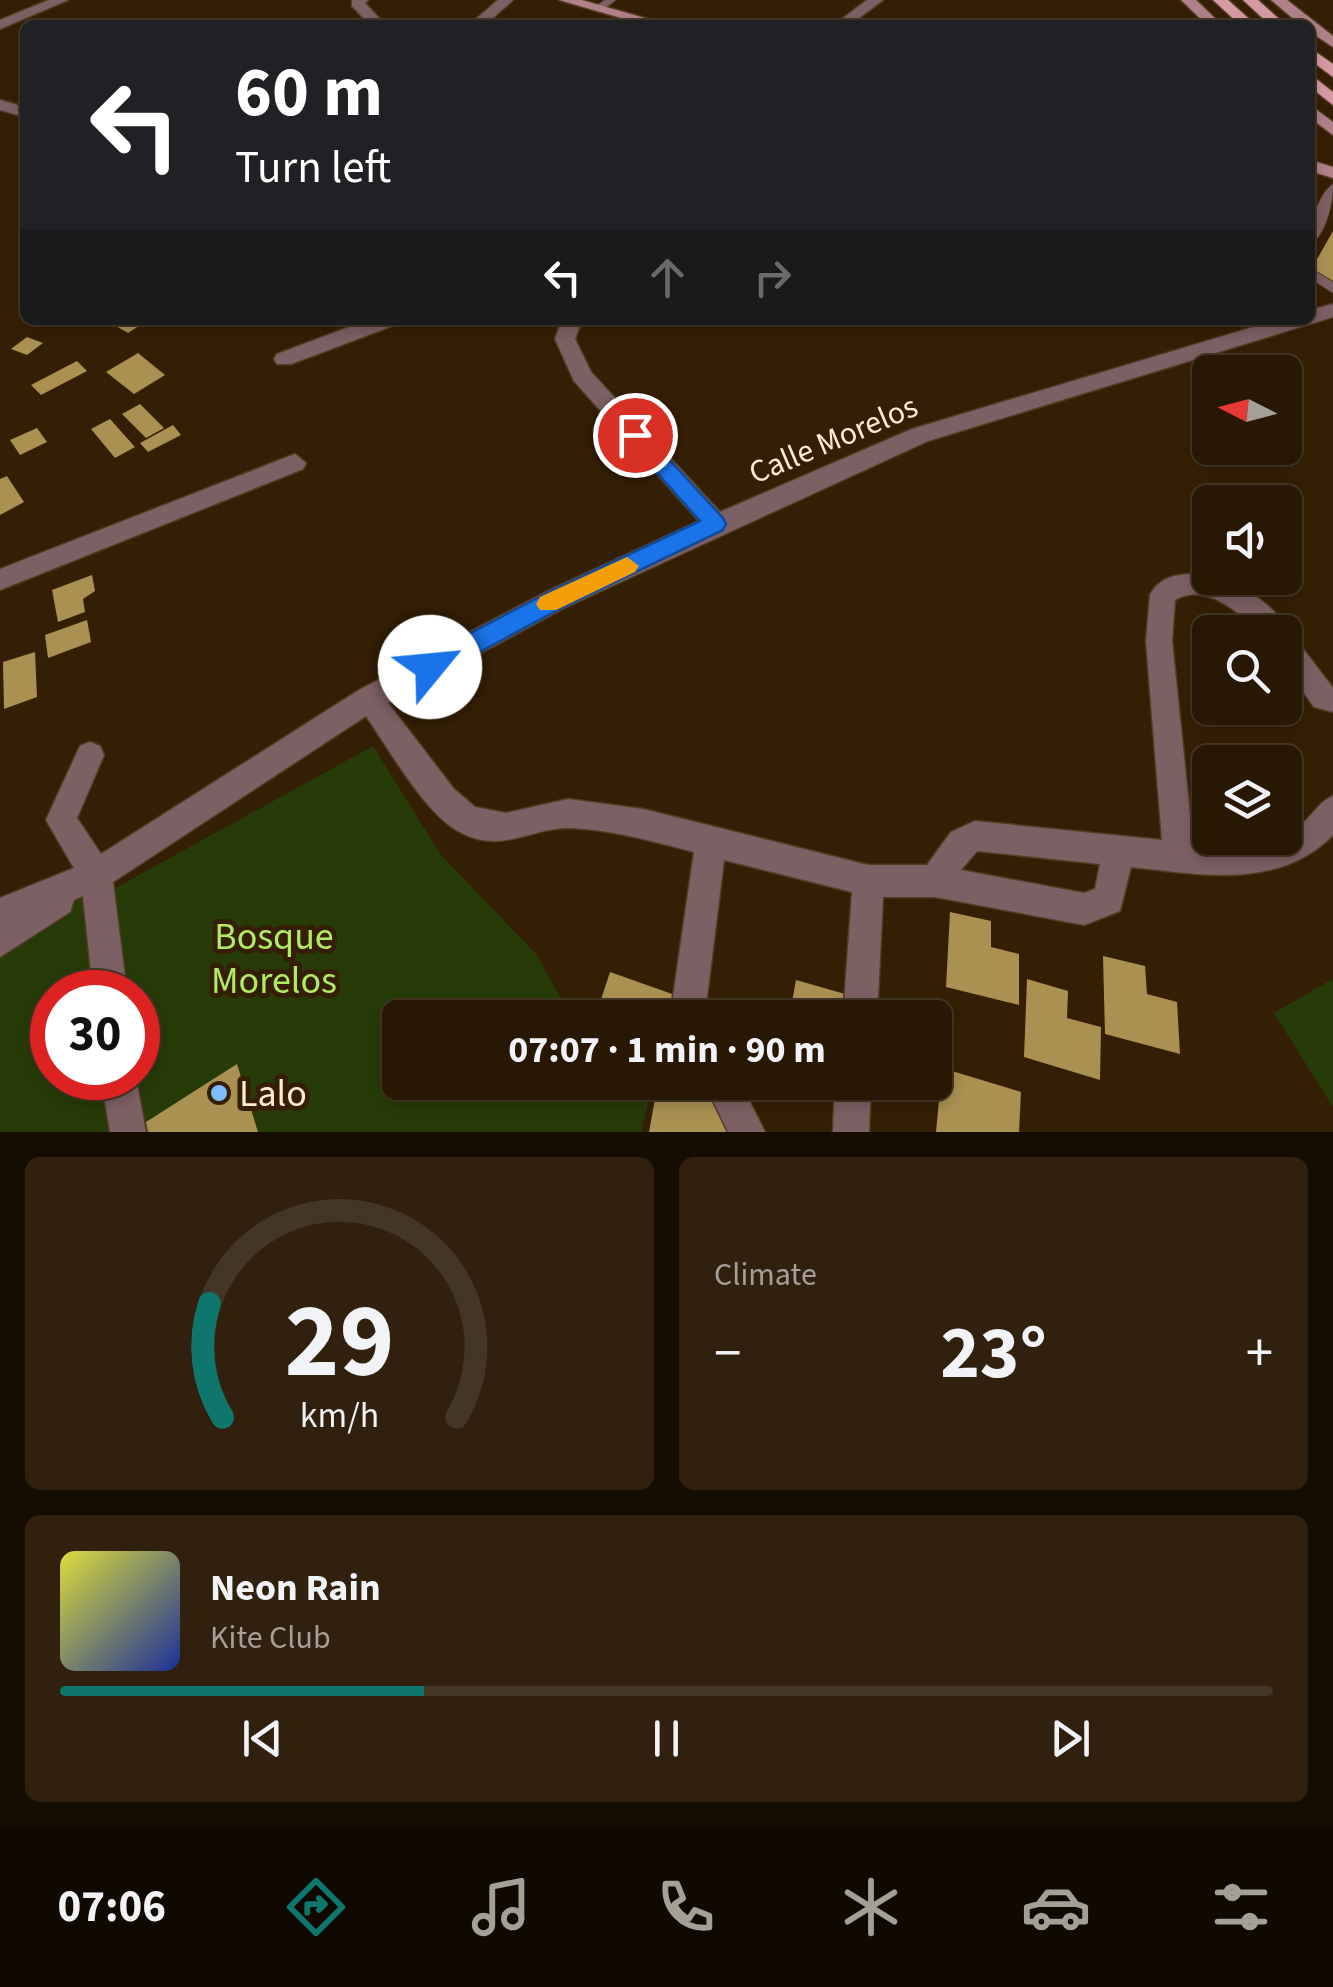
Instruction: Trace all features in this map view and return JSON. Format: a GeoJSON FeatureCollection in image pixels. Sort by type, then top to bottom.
{"type":"FeatureCollection","features":[{"type":"Feature","properties":{"kind":"main road"},"geometry":{"type":"LineString","coordinates":[[1220,0],[1242,20]]}},
{"type":"Feature","properties":{"kind":"main road"},"geometry":{"type":"LineString","coordinates":[[1250,0],[1273,20]]}},
{"type":"Feature","properties":{"kind":"street"},"geometry":{"type":"LineString","coordinates":[[360,0],[357,3],[373,20]]}},
{"type":"Feature","properties":{"kind":"street"},"geometry":{"type":"LineString","coordinates":[[482,20],[506,0]]}},
{"type":"Feature","properties":{"kind":"street"},"geometry":{"type":"LineString","coordinates":[[566,0],[605,4],[648,20]]}},
{"type":"Feature","properties":{"kind":"street"},"geometry":{"type":"LineString","coordinates":[[848,20],[876,0]]}},
{"type":"Feature","properties":{"kind":"street"},"geometry":{"type":"LineString","coordinates":[[1188,0],[1210,20]]}},
{"type":"Feature","properties":{"kind":"street"},"geometry":{"type":"LineString","coordinates":[[1278,0],[1304,20]]}},
{"type":"Feature","properties":{"kind":"street"},"geometry":{"type":"LineString","coordinates":[[0,25],[56,1]]}},
{"type":"Feature","properties":{"kind":"street"},"geometry":{"type":"LineString","coordinates":[[284,359],[375,325]]}},
{"type":"Feature","properties":{"kind":"street"},"geometry":{"type":"LineString","coordinates":[[570,325],[565,339],[582,376],[716,524]]}},
{"type":"Feature","properties":{"kind":"street","name":"Calle Morelos"},"geometry":{"type":"LineString","coordinates":[[0,914],[96,875],[369,699],[557,599],[716,524],[920,434],[1283,325]]}},
{"type":"Feature","properties":{"kind":"street"},"geometry":{"type":"LineString","coordinates":[[0,580],[295,463]]}},
{"type":"Feature","properties":{"kind":"street"},"geometry":{"type":"LineString","coordinates":[[1179,858],[1159,641],[1163,595],[1172,586],[1190,584],[1233,594],[1256,615]]}},
{"type":"Feature","properties":{"kind":"street"},"geometry":{"type":"LineString","coordinates":[[1302,668],[1330,707]]}},
{"type":"Feature","properties":{"kind":"street"},"geometry":{"type":"LineString","coordinates":[[369,699],[444,799],[467,820],[506,828],[568,812],[643,824],[868,882],[935,881],[1084,909],[1110,900],[1118,852]]}},
{"type":"Feature","properties":{"kind":"street"},"geometry":{"type":"LineString","coordinates":[[90,755],[61,820],[96,875],[107,970]]}},
{"type":"Feature","properties":{"kind":"street"},"geometry":{"type":"LineString","coordinates":[[935,881],[962,843],[975,836],[1228,862],[1269,858],[1301,842],[1333,810]]}},
{"type":"Feature","properties":{"kind":"street"},"geometry":{"type":"LineString","coordinates":[[690,1000],[711,842]]}},
{"type":"Feature","properties":{"kind":"street"},"geometry":{"type":"LineString","coordinates":[[0,941],[96,875]]}},
{"type":"Feature","properties":{"kind":"street"},"geometry":{"type":"LineString","coordinates":[[861,1000],[868,882]]}},
{"type":"Feature","properties":{"kind":"street"},"geometry":{"type":"LineString","coordinates":[[123,1100],[128,1132]]}},
{"type":"Feature","properties":{"kind":"street"},"geometry":{"type":"LineString","coordinates":[[731,1100],[748,1132]]}},
{"type":"Feature","properties":{"kind":"street"},"geometry":{"type":"LineString","coordinates":[[851,1132],[852,1100]]}},
{"type":"Feature","properties":{"kind":"lane"},"geometry":{"type":"LineString","coordinates":[[1315,226],[1333,188]]}},
{"type":"Feature","properties":{"kind":"lane"},"geometry":{"type":"LineString","coordinates":[[1316,223],[1331,235]]}},
{"type":"Feature","properties":{"kind":"green space","name":"Bosque Morelos"},"geometry":{"type":"Polygon","coordinates":[[[373,746],[441,855],[537,955],[562,1000],[382,1000],[382,1100],[649,1100],[641,1132],[0,1132],[0,933],[96,875],[101,896],[373,746]]]}},
{"type":"Feature","properties":{"kind":"green space"},"geometry":{"type":"Polygon","coordinates":[[[1333,979],[1333,1107],[1274,1013],[1333,979]]]}},
{"type":"Feature","properties":{"kind":"building"},"geometry":{"type":"Polygon","coordinates":[[[1333,231],[1333,284],[1315,270],[1315,263],[1333,231]]]}},
{"type":"Feature","properties":{"kind":"building"},"geometry":{"type":"Polygon","coordinates":[[[114,325],[140,325],[128,333],[114,325]]]}},
{"type":"Feature","properties":{"kind":"building"},"geometry":{"type":"Polygon","coordinates":[[[27,337],[43,343],[27,355],[11,349],[27,337]]]}},
{"type":"Feature","properties":{"kind":"building"},"geometry":{"type":"Polygon","coordinates":[[[138,353],[165,375],[134,394],[106,372],[138,353]]]}},
{"type":"Feature","properties":{"kind":"building"},"geometry":{"type":"Polygon","coordinates":[[[77,361],[87,371],[41,395],[31,385],[77,361]]]}},
{"type":"Feature","properties":{"kind":"building"},"geometry":{"type":"Polygon","coordinates":[[[140,404],[164,428],[146,438],[122,414],[140,404]]]}},
{"type":"Feature","properties":{"kind":"building"},"geometry":{"type":"Polygon","coordinates":[[[110,419],[135,447],[115,458],[91,429],[110,419]]]}},
{"type":"Feature","properties":{"kind":"building"},"geometry":{"type":"Polygon","coordinates":[[[173,425],[181,435],[148,452],[140,443],[173,425]]]}},
{"type":"Feature","properties":{"kind":"building"},"geometry":{"type":"Polygon","coordinates":[[[37,428],[47,442],[20,455],[10,440],[37,428]]]}},
{"type":"Feature","properties":{"kind":"building"},"geometry":{"type":"Polygon","coordinates":[[[7,476],[24,502],[0,515],[0,479],[7,476]]]}},
{"type":"Feature","properties":{"kind":"building"},"geometry":{"type":"Polygon","coordinates":[[[92,575],[95,591],[83,599],[85,612],[58,622],[52,590],[92,575]]]}},
{"type":"Feature","properties":{"kind":"building"},"geometry":{"type":"Polygon","coordinates":[[[87,620],[91,642],[48,658],[45,635],[87,620]]]}},
{"type":"Feature","properties":{"kind":"building"},"geometry":{"type":"Polygon","coordinates":[[[35,652],[37,697],[4,709],[3,662],[35,652]]]}},
{"type":"Feature","properties":{"kind":"building"},"geometry":{"type":"Polygon","coordinates":[[[950,912],[991,921],[991,947],[1019,954],[1019,1005],[946,987],[950,912]]]}},
{"type":"Feature","properties":{"kind":"building"},"geometry":{"type":"Polygon","coordinates":[[[1103,956],[1145,966],[1147,994],[1177,1002],[1180,1054],[1105,1034],[1103,956]]]}},
{"type":"Feature","properties":{"kind":"building"},"geometry":{"type":"Polygon","coordinates":[[[610,972],[675,995],[674,1000],[601,1000],[610,972]]]}},
{"type":"Feature","properties":{"kind":"building"},"geometry":{"type":"Polygon","coordinates":[[[1027,979],[1068,991],[1067,1018],[1101,1027],[1100,1080],[1024,1057],[1027,979]]]}},
{"type":"Feature","properties":{"kind":"building"},"geometry":{"type":"Polygon","coordinates":[[[796,980],[845,994],[844,1000],[792,1000],[796,980]]]}},
{"type":"Feature","properties":{"kind":"building","name":"Lalo"},"geometry":{"type":"Polygon","coordinates":[[[237,1064],[258,1132],[148,1132],[146,1122],[237,1064]]]}},
{"type":"Feature","properties":{"kind":"building"},"geometry":{"type":"Polygon","coordinates":[[[952,1071],[1021,1092],[1019,1132],[936,1132],[939,1100],[952,1100],[952,1071]]]}},
{"type":"Feature","properties":{"kind":"building"},"geometry":{"type":"Polygon","coordinates":[[[655,1100],[735,1100],[731,1132],[649,1132],[655,1100]]]}},
{"type":"Feature","properties":{"kind":"slow traffic"},"geometry":{"type":"LineString","coordinates":[[548,604],[627,566]]}},
{"type":"Feature","properties":{"kind":"place","name":"Lalo"},"geometry":{"type":"Point","coordinates":[219,1093]}},
{"type":"Feature","properties":{"kind":"route"},"geometry":{"type":"LineString","coordinates":[[430,667],[557,599],[716,524],[635,435]]}}]}
